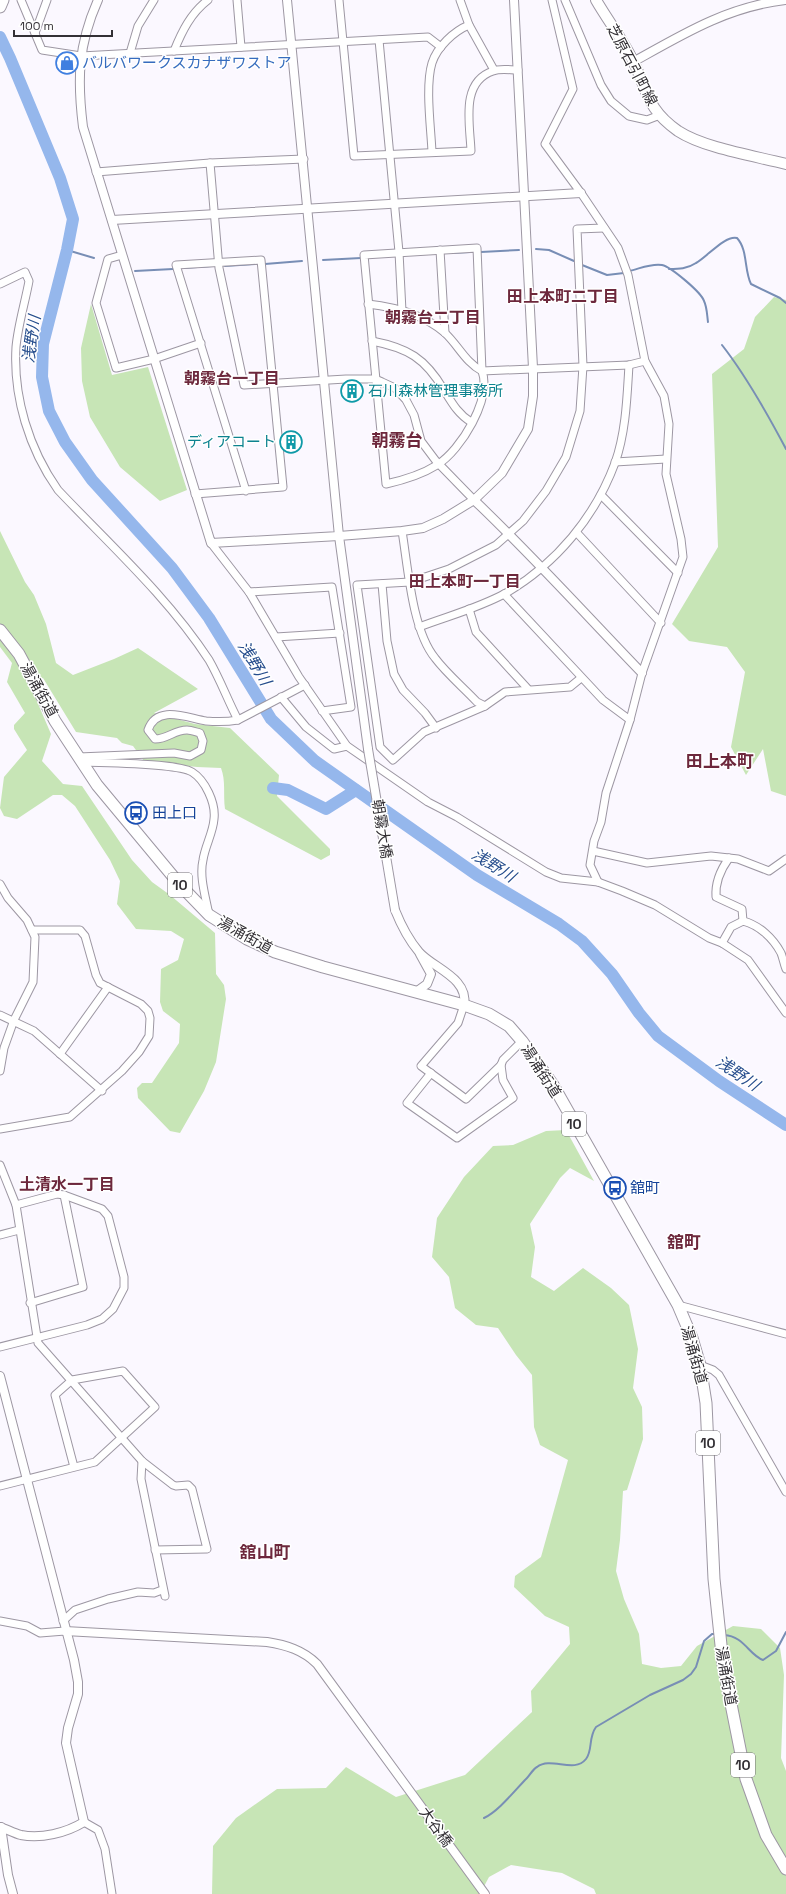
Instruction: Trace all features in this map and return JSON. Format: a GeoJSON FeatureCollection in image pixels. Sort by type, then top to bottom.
{"type":"FeatureCollection","features":[{"type":"Feature","properties":{"kind":"main road"},"geometry":{"type":"LineString","coordinates":[[0,7],[3,0]]}},
{"type":"Feature","properties":{"kind":"main road","name":"芝原石引町線"},"geometry":{"type":"LineString","coordinates":[[596,0],[633,62],[649,101],[660,115],[679,131],[707,144],[786,164]]}},
{"type":"Feature","properties":{"kind":"main road","name":"湯涌街道"},"geometry":{"type":"LineString","coordinates":[[0,630],[19,654],[55,721],[102,790],[181,886],[209,915],[247,939],[275,952],[323,967],[464,1005],[493,1017],[508,1026],[522,1041],[549,1079],[678,1305],[692,1338],[700,1365],[706,1403],[714,1579],[722,1654],[746,1779],[766,1835],[786,1870]]}},
{"type":"Feature","properties":{"kind":"street"},"geometry":{"type":"LineString","coordinates":[[20,0],[42,50],[81,56],[428,37],[440,47]]}},
{"type":"Feature","properties":{"kind":"street"},"geometry":{"type":"LineString","coordinates":[[35,33],[47,0]]}},
{"type":"Feature","properties":{"kind":"street"},"geometry":{"type":"LineString","coordinates":[[98,0],[87,24],[81,56],[79,94],[82,121],[96,172],[211,543],[250,592],[304,685],[347,746],[428,802],[457,817],[546,872],[561,878],[598,882],[655,905],[709,938],[722,943],[748,960],[786,1013]]}},
{"type":"Feature","properties":{"kind":"street"},"geometry":{"type":"LineString","coordinates":[[130,53],[138,26],[154,0]]}},
{"type":"Feature","properties":{"kind":"street"},"geometry":{"type":"LineString","coordinates":[[174,51],[188,20],[198,8],[208,0]]}},
{"type":"Feature","properties":{"kind":"street"},"geometry":{"type":"LineString","coordinates":[[236,0],[241,48]]}},
{"type":"Feature","properties":{"kind":"street","name":"朝霧大橋"},"geometry":{"type":"LineString","coordinates":[[287,0],[304,159],[323,380],[339,536],[368,749],[395,910],[404,931],[420,953]]}},
{"type":"Feature","properties":{"kind":"street"},"geometry":{"type":"LineString","coordinates":[[339,0],[354,156],[471,151],[469,103],[473,86],[481,77],[494,70],[518,70]]}},
{"type":"Feature","properties":{"kind":"street"},"geometry":{"type":"LineString","coordinates":[[460,0],[469,25],[494,70]]}},
{"type":"Feature","properties":{"kind":"street"},"geometry":{"type":"LineString","coordinates":[[211,543],[339,536],[423,528],[443,519],[474,500],[502,473],[528,429],[533,396],[533,368],[514,0]]}},
{"type":"Feature","properties":{"kind":"street"},"geometry":{"type":"LineString","coordinates":[[552,0],[573,90],[545,144],[581,193],[618,248],[627,272],[645,361],[664,396],[669,424],[666,459],[668,491],[681,540],[683,557],[642,673],[630,720],[606,794],[601,822],[594,842],[590,865],[598,882]]}},
{"type":"Feature","properties":{"kind":"street"},"geometry":{"type":"LineString","coordinates":[[565,0],[601,85],[611,101],[629,116],[647,120],[660,115]]}},
{"type":"Feature","properties":{"kind":"street"},"geometry":{"type":"LineString","coordinates":[[633,62],[694,28],[720,16],[745,8],[785,0]]}},
{"type":"Feature","properties":{"kind":"street"},"geometry":{"type":"LineString","coordinates":[[432,152],[429,78],[432,62],[440,47],[459,29],[469,25]]}},
{"type":"Feature","properties":{"kind":"street"},"geometry":{"type":"LineString","coordinates":[[379,40],[399,252],[402,311]]}},
{"type":"Feature","properties":{"kind":"street"},"geometry":{"type":"LineString","coordinates":[[96,172],[210,163],[304,159]]}},
{"type":"Feature","properties":{"kind":"street"},"geometry":{"type":"LineString","coordinates":[[210,163],[218,262],[244,386],[323,380],[375,379],[395,388],[406,400],[414,415],[421,441],[439,464],[509,533],[541,569],[642,673]]}},
{"type":"Feature","properties":{"kind":"street"},"geometry":{"type":"LineString","coordinates":[[112,220],[581,193]]}},
{"type":"Feature","properties":{"kind":"street"},"geometry":{"type":"LineString","coordinates":[[581,678],[570,687],[528,689],[505,692],[485,706],[424,732],[393,760],[380,747],[357,585],[410,582],[456,565],[496,545],[523,521],[546,491],[566,457],[580,411],[583,366],[577,229],[604,228]]}},
{"type":"Feature","properties":{"kind":"street"},"geometry":{"type":"LineString","coordinates":[[477,248],[482,371],[484,377],[482,398],[476,417],[471,422],[470,430],[460,443],[439,464],[406,480],[386,484],[364,255],[399,252],[477,248]]}},
{"type":"Feature","properties":{"kind":"street"},"geometry":{"type":"LineString","coordinates":[[440,250],[445,333]]}},
{"type":"Feature","properties":{"kind":"street"},"geometry":{"type":"LineString","coordinates":[[122,255],[108,259],[96,302],[116,368],[154,359],[201,343]]}},
{"type":"Feature","properties":{"kind":"street"},"geometry":{"type":"LineString","coordinates":[[195,494],[246,491],[283,487],[261,260],[176,265],[246,491]]}},
{"type":"Feature","properties":{"kind":"street"},"geometry":{"type":"LineString","coordinates":[[0,284],[25,272],[29,281],[16,346],[15,378],[25,423],[33,446],[47,475],[58,490],[160,595],[186,627],[210,662],[241,719]]}},
{"type":"Feature","properties":{"kind":"street"},"geometry":{"type":"LineString","coordinates":[[368,304],[387,306],[427,321],[445,333],[474,367],[482,371],[629,364],[645,361]]}},
{"type":"Feature","properties":{"kind":"street"},"geometry":{"type":"LineString","coordinates":[[372,340],[412,353],[430,371],[461,416],[471,422]]}},
{"type":"Feature","properties":{"kind":"street"},"geometry":{"type":"LineString","coordinates":[[419,627],[469,609],[504,594],[541,569],[577,532],[600,495],[615,462],[627,403],[629,364]]}},
{"type":"Feature","properties":{"kind":"street"},"geometry":{"type":"LineString","coordinates":[[615,462],[666,459]]}},
{"type":"Feature","properties":{"kind":"street"},"geometry":{"type":"LineString","coordinates":[[600,495],[678,573]]}},
{"type":"Feature","properties":{"kind":"street"},"geometry":{"type":"LineString","coordinates":[[402,531],[410,582],[421,634],[434,657],[477,702],[485,706]]}},
{"type":"Feature","properties":{"kind":"street"},"geometry":{"type":"LineString","coordinates":[[577,532],[661,622]]}},
{"type":"Feature","properties":{"kind":"street"},"geometry":{"type":"LineString","coordinates":[[382,584],[387,642],[394,674],[403,690],[425,713],[436,728]]}},
{"type":"Feature","properties":{"kind":"street"},"geometry":{"type":"LineString","coordinates":[[250,592],[332,588],[351,706],[322,711]]}},
{"type":"Feature","properties":{"kind":"street"},"geometry":{"type":"LineString","coordinates":[[504,594],[581,678],[603,700],[630,720]]}},
{"type":"Feature","properties":{"kind":"street"},"geometry":{"type":"LineString","coordinates":[[469,609],[476,632],[528,689]]}},
{"type":"Feature","properties":{"kind":"street"},"geometry":{"type":"LineString","coordinates":[[276,637],[340,633]]}},
{"type":"Feature","properties":{"kind":"street"},"geometry":{"type":"LineString","coordinates":[[81,759],[174,753],[190,756],[201,750],[203,741],[200,733],[187,730],[172,734],[164,739],[155,739],[148,730],[150,723],[157,717],[168,714],[180,714],[206,721],[226,722],[241,719],[304,685]]}},
{"type":"Feature","properties":{"kind":"street"},"geometry":{"type":"LineString","coordinates":[[280,698],[306,727],[334,749],[347,746]]}},
{"type":"Feature","properties":{"kind":"street"},"geometry":{"type":"LineString","coordinates":[[81,759],[172,767],[191,772],[204,784],[209,791],[215,818],[202,861],[202,873],[209,915]]}},
{"type":"Feature","properties":{"kind":"street"},"geometry":{"type":"LineString","coordinates":[[593,851],[647,863],[711,856],[738,859],[769,871],[786,859]]}},
{"type":"Feature","properties":{"kind":"street"},"geometry":{"type":"LineString","coordinates":[[729,858],[723,867],[716,891],[716,897],[742,909],[743,921]]}},
{"type":"Feature","properties":{"kind":"street"},"geometry":{"type":"LineString","coordinates":[[0,884],[8,898],[27,920],[35,938],[33,982],[14,1020],[4,1048],[0,1068]]}},
{"type":"Feature","properties":{"kind":"street"},"geometry":{"type":"LineString","coordinates":[[722,943],[731,927],[743,921],[755,924],[764,932],[781,954],[786,969]]}},
{"type":"Feature","properties":{"kind":"street"},"geometry":{"type":"LineString","coordinates":[[0,1129],[70,1117],[102,1091],[139,1052],[149,1036],[150,1018],[148,1011],[141,1004],[100,983],[96,975],[85,936],[80,930],[32,930]]}},
{"type":"Feature","properties":{"kind":"street"},"geometry":{"type":"LineString","coordinates":[[416,992],[427,984],[431,974],[420,953]]}},
{"type":"Feature","properties":{"kind":"street"},"geometry":{"type":"LineString","coordinates":[[420,953],[437,964],[462,988],[465,997],[458,1023],[421,1066],[466,1099],[522,1041]]}},
{"type":"Feature","properties":{"kind":"street"},"geometry":{"type":"LineString","coordinates":[[60,1054],[108,987]]}},
{"type":"Feature","properties":{"kind":"street"},"geometry":{"type":"LineString","coordinates":[[0,1015],[14,1020],[34,1031],[74,1068],[102,1091]]}},
{"type":"Feature","properties":{"kind":"street"},"geometry":{"type":"LineString","coordinates":[[431,1073],[407,1103],[457,1138],[513,1098],[503,1080],[500,1065]]}},
{"type":"Feature","properties":{"kind":"street"},"geometry":{"type":"LineString","coordinates":[[0,1165],[16,1205],[30,1303],[38,1343],[142,1461],[173,1485],[188,1486],[192,1489],[207,1549],[155,1550]]}},
{"type":"Feature","properties":{"kind":"street"},"geometry":{"type":"LineString","coordinates":[[0,1347],[87,1325],[102,1319],[113,1309],[124,1288],[124,1277],[108,1216],[102,1209],[64,1195],[57,1194],[16,1205]]}},
{"type":"Feature","properties":{"kind":"street"},"geometry":{"type":"LineString","coordinates":[[30,1303],[83,1287],[64,1195]]}},
{"type":"Feature","properties":{"kind":"street"},"geometry":{"type":"LineString","coordinates":[[0,1235],[19,1230]]}},
{"type":"Feature","properties":{"kind":"street"},"geometry":{"type":"LineString","coordinates":[[678,1305],[786,1334]]}},
{"type":"Feature","properties":{"kind":"street"},"geometry":{"type":"LineString","coordinates":[[700,1365],[713,1370],[719,1375],[786,1492]]}},
{"type":"Feature","properties":{"kind":"street"},"geometry":{"type":"LineString","coordinates":[[0,1486],[95,1462],[156,1407],[123,1371],[72,1380],[55,1395],[74,1467]]}},
{"type":"Feature","properties":{"kind":"street"},"geometry":{"type":"LineString","coordinates":[[0,1376],[74,1660],[78,1682],[78,1694],[68,1728],[66,1743],[84,1822],[98,1830],[105,1849],[112,1894]]}},
{"type":"Feature","properties":{"kind":"street"},"geometry":{"type":"LineString","coordinates":[[63,1621],[75,1610],[108,1599],[138,1592],[164,1593],[141,1479],[142,1461]]}},
{"type":"Feature","properties":{"kind":"street"},"geometry":{"type":"LineString","coordinates":[[0,1622],[27,1626],[40,1633],[66,1631]]}},
{"type":"Feature","properties":{"kind":"street","name":"大谷橋"},"geometry":{"type":"LineString","coordinates":[[66,1631],[267,1642],[282,1644],[308,1656],[317,1664],[485,1894]]}},
{"type":"Feature","properties":{"kind":"street"},"geometry":{"type":"LineString","coordinates":[[13,1894],[8,1875],[1,1827],[19,1834],[36,1837],[76,1827],[84,1822]]}},
{"type":"Feature","properties":{"kind":"green space"},"geometry":{"type":"Polygon","coordinates":[[[774,297],[786,300],[786,796],[771,791],[763,749],[746,775],[731,747],[745,672],[727,647],[689,641],[672,624],[718,547],[712,374],[744,349],[755,317],[774,297]]]}},
{"type":"Feature","properties":{"kind":"green space"},"geometry":{"type":"Polygon","coordinates":[[[91,304],[112,375],[148,367],[187,490],[160,501],[120,467],[90,417],[82,381],[81,348],[91,304]]]}},
{"type":"Feature","properties":{"kind":"green space"},"geometry":{"type":"Polygon","coordinates":[[[0,531],[25,582],[34,595],[46,624],[56,663],[73,675],[138,648],[198,689],[154,713],[195,724],[230,728],[279,775],[277,796],[330,849],[330,855],[321,860],[225,809],[221,768],[144,761],[133,746],[122,743],[117,738],[76,732],[43,678],[30,685],[51,734],[42,761],[63,784],[82,786],[132,860],[152,882],[170,895],[215,933],[216,974],[224,985],[226,999],[216,1062],[204,1091],[180,1133],[170,1131],[138,1098],[137,1088],[142,1083],[152,1083],[179,1043],[180,1024],[163,1011],[160,1002],[161,969],[178,960],[184,939],[171,931],[136,929],[117,904],[120,881],[110,860],[75,806],[62,795],[53,795],[17,819],[4,816],[0,808],[4,777],[27,750],[14,729],[14,725],[25,713],[7,682],[12,663],[0,647],[0,531]]]}},
{"type":"Feature","properties":{"kind":"green space"},"geometry":{"type":"Polygon","coordinates":[[[566,1130],[594,1181],[570,1168],[560,1178],[530,1224],[535,1247],[531,1277],[554,1291],[583,1268],[611,1288],[629,1305],[638,1349],[633,1388],[642,1407],[643,1439],[627,1490],[623,1491],[620,1540],[616,1571],[624,1599],[639,1634],[642,1664],[661,1668],[681,1666],[697,1646],[733,1626],[761,1629],[780,1648],[784,1675],[781,1758],[786,1771],[786,1894],[596,1894],[594,1889],[562,1873],[511,1865],[489,1877],[480,1894],[212,1894],[213,1846],[236,1818],[277,1789],[326,1788],[346,1767],[396,1797],[465,1775],[532,1712],[531,1691],[570,1644],[569,1627],[545,1616],[514,1587],[515,1576],[541,1557],[568,1460],[540,1445],[534,1427],[532,1375],[516,1355],[498,1328],[476,1325],[455,1308],[449,1277],[432,1257],[437,1218],[464,1177],[493,1146],[513,1145],[546,1131],[566,1130]]]}},
{"type":"Feature","properties":{"kind":"waterway","name":"浅野川"},"geometry":{"type":"LineString","coordinates":[[0,37],[60,178],[73,219],[67,250],[43,344],[42,377],[49,411],[65,442],[92,480],[172,568],[209,618],[271,719],[315,761],[477,875],[559,924],[582,941],[612,974],[639,1013],[658,1036],[719,1081],[786,1125]]}},
{"type":"Feature","properties":{"kind":"waterway"},"geometry":{"type":"LineString","coordinates":[[669,269],[683,268],[693,265],[722,243],[732,238],[737,238],[743,248],[747,273],[751,284],[780,298],[786,303]]}},
{"type":"Feature","properties":{"kind":"waterway"},"geometry":{"type":"LineString","coordinates":[[536,249],[549,250],[574,261]]}},
{"type":"Feature","properties":{"kind":"waterway"},"geometry":{"type":"LineString","coordinates":[[67,250],[94,258]]}},
{"type":"Feature","properties":{"kind":"waterway"},"geometry":{"type":"LineString","coordinates":[[481,252],[519,250]]}},
{"type":"Feature","properties":{"kind":"waterway"},"geometry":{"type":"LineString","coordinates":[[448,253],[471,252]]}},
{"type":"Feature","properties":{"kind":"waterway"},"geometry":{"type":"LineString","coordinates":[[323,260],[361,258]]}},
{"type":"Feature","properties":{"kind":"waterway"},"geometry":{"type":"LineString","coordinates":[[265,264],[302,261]]}},
{"type":"Feature","properties":{"kind":"waterway"},"geometry":{"type":"LineString","coordinates":[[225,266],[255,264]]}},
{"type":"Feature","properties":{"kind":"waterway"},"geometry":{"type":"LineString","coordinates":[[582,265],[607,275],[624,273]]}},
{"type":"Feature","properties":{"kind":"waterway"},"geometry":{"type":"LineString","coordinates":[[629,271],[649,265],[662,265],[672,270],[692,286],[702,297],[706,306],[708,322]]}},
{"type":"Feature","properties":{"kind":"waterway"},"geometry":{"type":"LineString","coordinates":[[183,268],[212,266]]}},
{"type":"Feature","properties":{"kind":"waterway"},"geometry":{"type":"LineString","coordinates":[[135,271],[173,269]]}},
{"type":"Feature","properties":{"kind":"waterway"},"geometry":{"type":"LineString","coordinates":[[722,345],[740,370],[772,422],[786,449]]}},
{"type":"Feature","properties":{"kind":"waterway"},"geometry":{"type":"LineString","coordinates":[[273,788],[288,790],[326,809],[356,790]]}},
{"type":"Feature","properties":{"kind":"waterway"},"geometry":{"type":"LineString","coordinates":[[724,1635],[737,1639],[758,1658],[763,1660],[776,1651],[786,1632]]}},
{"type":"Feature","properties":{"kind":"waterway"},"geometry":{"type":"LineString","coordinates":[[484,1818],[490,1815],[501,1805],[537,1767],[549,1763],[569,1765],[581,1763],[588,1755],[592,1735],[596,1727],[650,1695],[683,1680],[691,1674],[696,1667],[704,1641],[712,1634],[715,1634]]}},
{"type":"Feature","properties":{"kind":"place","name":"バルバワークスカナザワストア"},"geometry":{"type":"Point","coordinates":[67,63]}},
{"type":"Feature","properties":{"kind":"place","name":"石川森林管理事務所"},"geometry":{"type":"Point","coordinates":[352,391]}},
{"type":"Feature","properties":{"kind":"place","name":"ディアコート"},"geometry":{"type":"Point","coordinates":[291,442]}},
{"type":"Feature","properties":{"kind":"place","name":"田上口"},"geometry":{"type":"Point","coordinates":[136,813]}},
{"type":"Feature","properties":{"kind":"place","name":"舘町"},"geometry":{"type":"Point","coordinates":[615,1188]}},
{"type":"Feature","properties":{"kind":"district","name":"田上本町二丁目"},"geometry":{"type":"Point","coordinates":[563,296]}},
{"type":"Feature","properties":{"kind":"district","name":"朝霧台二丁目"},"geometry":{"type":"Point","coordinates":[433,317]}},
{"type":"Feature","properties":{"kind":"district","name":"朝霧台一丁目"},"geometry":{"type":"Point","coordinates":[232,378]}},
{"type":"Feature","properties":{"kind":"district","name":"朝霧台"},"geometry":{"type":"Point","coordinates":[397,440]}},
{"type":"Feature","properties":{"kind":"district","name":"田上本町一丁目"},"geometry":{"type":"Point","coordinates":[465,581]}},
{"type":"Feature","properties":{"kind":"district","name":"田上本町"},"geometry":{"type":"Point","coordinates":[720,761]}},
{"type":"Feature","properties":{"kind":"district","name":"土清水一丁目"},"geometry":{"type":"Point","coordinates":[67,1184]}},
{"type":"Feature","properties":{"kind":"district","name":"舘町"},"geometry":{"type":"Point","coordinates":[684,1242]}},
{"type":"Feature","properties":{"kind":"district","name":"舘山町"},"geometry":{"type":"Point","coordinates":[265,1552]}}]}
